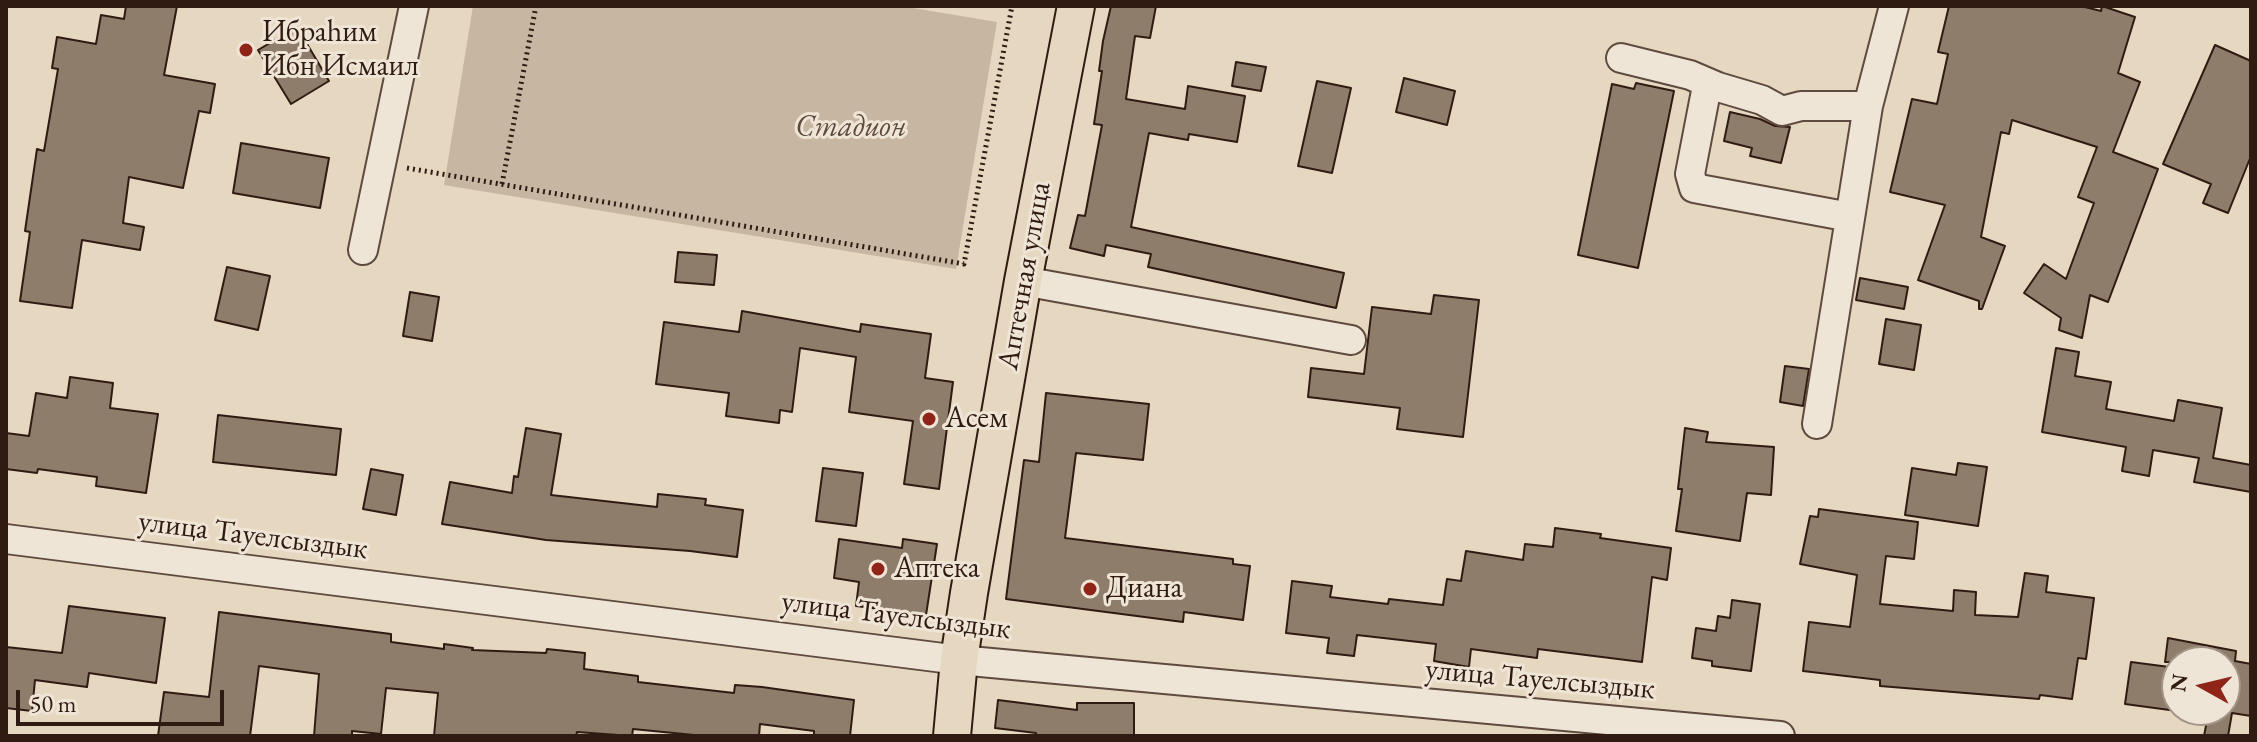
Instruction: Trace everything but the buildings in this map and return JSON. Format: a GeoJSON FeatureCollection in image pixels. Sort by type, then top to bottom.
{"type":"FeatureCollection","features":[{"type":"Feature","properties":{"kind":"main road","name":"Аптечная улица"},"geometry":{"type":"LineString","coordinates":[[952,736],[959,660],[1023,281],[1076,6]]}},
{"type":"Feature","properties":{"kind":"street"},"geometry":{"type":"LineString","coordinates":[[363,250],[414,6]]}},
{"type":"Feature","properties":{"kind":"street"},"geometry":{"type":"LineString","coordinates":[[1817,424],[1868,106],[1894,6]]}},
{"type":"Feature","properties":{"kind":"street"},"geometry":{"type":"LineString","coordinates":[[1621,58],[1690,75],[1762,100],[1782,111],[1801,106],[1868,106]]}},
{"type":"Feature","properties":{"kind":"street"},"geometry":{"type":"LineString","coordinates":[[1718,87],[1706,91],[1690,174],[1694,188],[1850,217]]}},
{"type":"Feature","properties":{"kind":"street"},"geometry":{"type":"LineString","coordinates":[[1023,281],[1351,340]]}},
{"type":"Feature","properties":{"kind":"street","name":"улица Тауелсыздык"},"geometry":{"type":"LineString","coordinates":[[6,539],[959,660],[1780,736]]}},
{"type":"Feature","properties":{"kind":"path"},"geometry":{"type":"LineString","coordinates":[[502,184],[536,6]]}},
{"type":"Feature","properties":{"kind":"path"},"geometry":{"type":"LineString","coordinates":[[382,164],[964,264],[1012,6]]}},
{"type":"Feature","properties":{"kind":"green space","name":"Стадион"},"geometry":{"type":"Polygon","coordinates":[[[473,6],[901,6],[997,22],[956,269],[444,185],[473,6]]]}},
{"type":"Feature","properties":{"kind":"place","name":"Ибраһим Ибн Исмаил"},"geometry":{"type":"Point","coordinates":[246,50]}},
{"type":"Feature","properties":{"kind":"place","name":"Асем"},"geometry":{"type":"Point","coordinates":[929,419]}},
{"type":"Feature","properties":{"kind":"place","name":"Аптека"},"geometry":{"type":"Point","coordinates":[878,569]}},
{"type":"Feature","properties":{"kind":"place","name":"Диана"},"geometry":{"type":"Point","coordinates":[1090,589]}}]}
